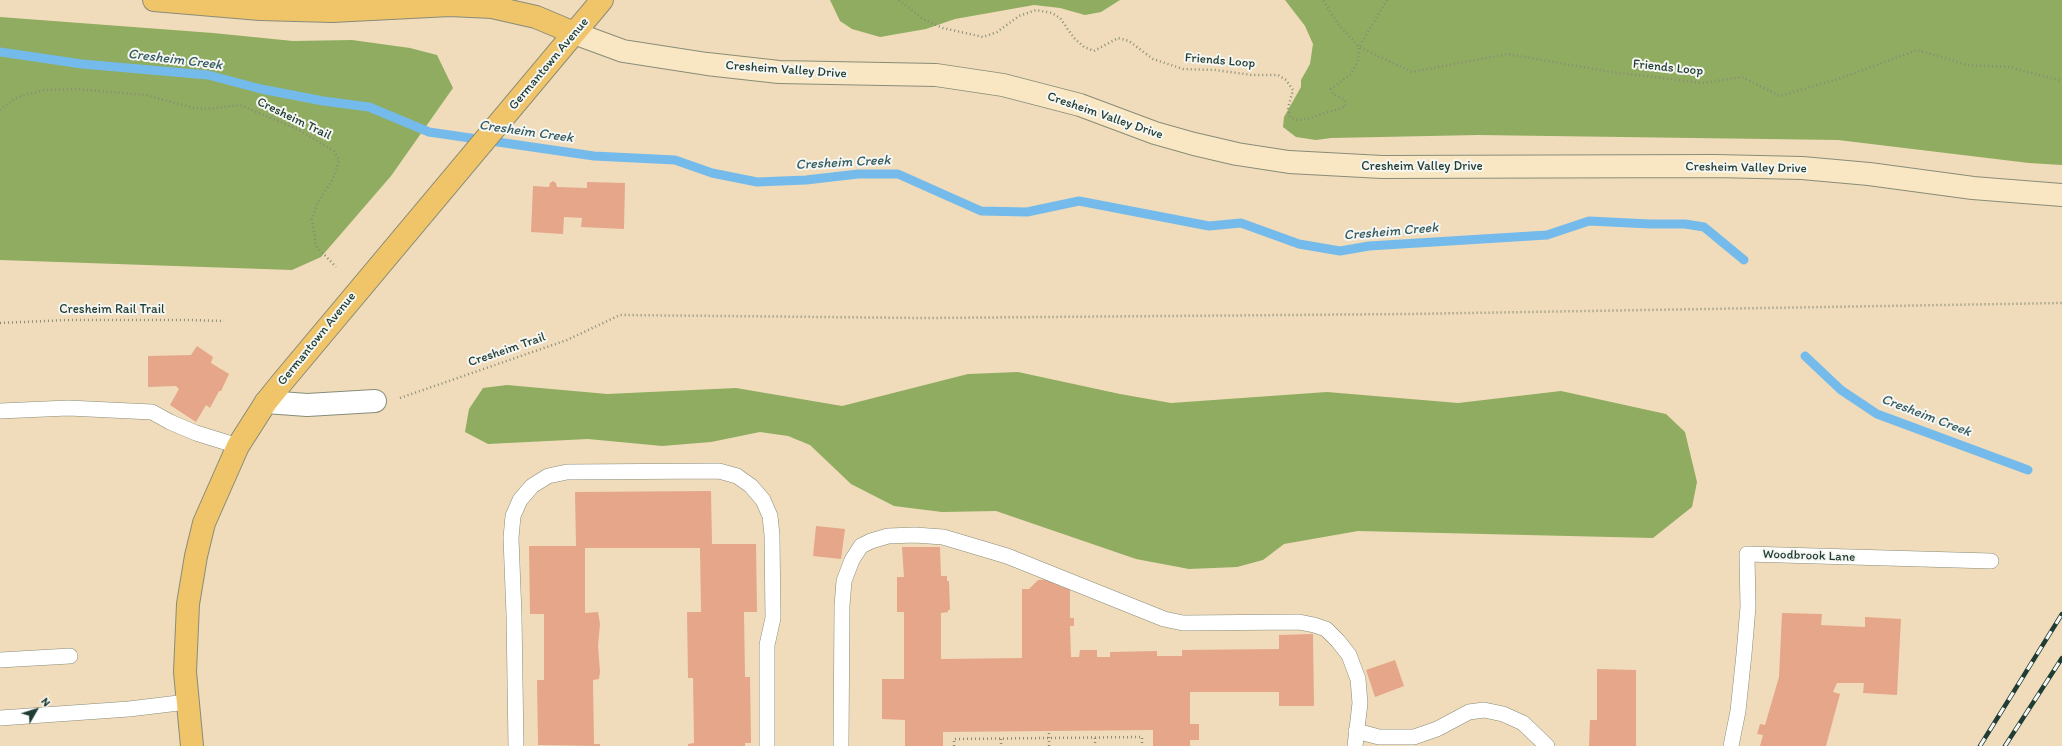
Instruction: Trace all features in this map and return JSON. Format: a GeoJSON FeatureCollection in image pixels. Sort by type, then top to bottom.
{"type":"FeatureCollection","features":[{"type":"Feature","properties":{"kind":"main road","name":"Cresheim Valley Drive"},"geometry":{"type":"LineString","coordinates":[[154,0],[217,6],[324,11],[457,2],[492,7],[536,17],[623,51],[707,64],[779,72],[936,75],[1003,85],[1080,105],[1155,133],[1187,143],[1237,154],[1289,162],[1389,168],[1722,166],[1802,168],[1869,174],[1973,188],[2062,195]]}},
{"type":"Feature","properties":{"kind":"main road","name":"Germantown Avenue"},"geometry":{"type":"LineString","coordinates":[[192,746],[187,702],[184,647],[188,604],[196,556],[204,523],[238,446],[266,402],[362,285],[602,0]]}},
{"type":"Feature","properties":{"kind":"street"},"geometry":{"type":"LineString","coordinates":[[266,402],[307,405],[375,401]]}},
{"type":"Feature","properties":{"kind":"lane"},"geometry":{"type":"LineString","coordinates":[[0,411],[68,408],[152,412],[170,422],[196,433],[238,446]]}},
{"type":"Feature","properties":{"kind":"lane"},"geometry":{"type":"LineString","coordinates":[[516,746],[511,538],[513,516],[520,500],[532,486],[548,476],[567,472],[719,471],[737,476],[751,486],[763,500],[770,516],[772,536],[773,618],[767,645],[768,746]]}},
{"type":"Feature","properties":{"kind":"lane"},"geometry":{"type":"LineString","coordinates":[[841,746],[842,606],[844,581],[852,560],[861,546],[871,540],[888,536],[914,535],[943,538],[1007,556],[1164,619],[1183,623],[1299,622],[1326,629],[1349,655],[1358,679],[1360,703],[1355,739],[1414,737],[1436,729],[1469,712],[1484,710],[1503,714],[1523,723],[1547,746]]}},
{"type":"Feature","properties":{"kind":"lane","name":"Woodbrook Lane"},"geometry":{"type":"LineString","coordinates":[[1731,746],[1738,711],[1748,607],[1747,554],[1992,561]]}},
{"type":"Feature","properties":{"kind":"lane"},"geometry":{"type":"LineString","coordinates":[[0,660],[70,656]]}},
{"type":"Feature","properties":{"kind":"lane"},"geometry":{"type":"LineString","coordinates":[[0,718],[129,709],[187,702]]}},
{"type":"Feature","properties":{"kind":"path","name":"Friends Loop"},"geometry":{"type":"LineString","coordinates":[[899,0],[923,19],[942,28],[983,37],[997,32],[1019,16],[1036,10],[1052,13],[1060,18],[1074,38],[1084,48],[1094,51],[1118,38],[1129,41],[1153,59],[1183,70],[1216,70],[1252,75],[1278,75],[1286,80],[1292,90],[1288,108],[1290,117],[1297,120],[1306,119],[1345,107],[1345,100],[1333,94],[1331,89],[1351,74],[1356,68],[1359,47],[1387,0]]}},
{"type":"Feature","properties":{"kind":"path","name":"Friends Loop"},"geometry":{"type":"LineString","coordinates":[[1323,0],[1338,24],[1359,47],[1412,72],[1507,54],[1612,72],[1703,83],[1742,77],[1780,96],[1841,78],[1917,50],[1968,66],[2009,67],[2062,81]]}},
{"type":"Feature","properties":{"kind":"path","name":"Cresheim Trail"},"geometry":{"type":"LineString","coordinates":[[0,110],[14,99],[28,94],[44,90],[76,89],[146,95],[194,108],[212,109],[230,105],[240,105],[297,129],[334,151],[340,160],[333,179],[317,204],[312,219],[316,246],[336,266]]}},
{"type":"Feature","properties":{"kind":"path","name":"Cresheim Trail"},"geometry":{"type":"LineString","coordinates":[[375,401],[399,399],[429,389],[567,340],[620,315],[924,318],[1416,314],[2062,303]]}},
{"type":"Feature","properties":{"kind":"path","name":"Cresheim Rail Trail"},"geometry":{"type":"LineString","coordinates":[[0,323],[67,320],[224,321]]}},
{"type":"Feature","properties":{"kind":"path"},"geometry":{"type":"LineString","coordinates":[[1049,731],[1049,746]]}},
{"type":"Feature","properties":{"kind":"path"},"geometry":{"type":"LineString","coordinates":[[954,746],[954,739],[1142,737],[1142,746]]}},
{"type":"Feature","properties":{"kind":"path"},"geometry":{"type":"LineString","coordinates":[[1095,738],[1096,746]]}},
{"type":"Feature","properties":{"kind":"path"},"geometry":{"type":"LineString","coordinates":[[1001,739],[1001,746]]}},
{"type":"Feature","properties":{"kind":"green space"},"geometry":{"type":"Polygon","coordinates":[[[830,0],[1120,0],[1101,12],[1085,15],[1060,8],[1034,5],[955,19],[926,29],[880,37],[852,29],[840,21],[830,0]]]}},
{"type":"Feature","properties":{"kind":"green space"},"geometry":{"type":"Polygon","coordinates":[[[1285,0],[2062,0],[2062,165],[2029,163],[1838,140],[1478,135],[1331,138],[1316,140],[1296,137],[1283,127],[1284,117],[1301,87],[1301,80],[1310,64],[1313,44],[1305,26],[1285,0]]]}},
{"type":"Feature","properties":{"kind":"green space"},"geometry":{"type":"Polygon","coordinates":[[[0,17],[213,33],[293,41],[352,40],[410,48],[437,55],[453,88],[391,176],[321,257],[292,270],[0,260],[0,17]]]}},
{"type":"Feature","properties":{"kind":"green space"},"geometry":{"type":"Polygon","coordinates":[[[1018,372],[1120,394],[1171,403],[1327,392],[1458,403],[1561,391],[1666,414],[1685,432],[1697,482],[1692,507],[1653,538],[1358,531],[1284,544],[1263,560],[1237,567],[1189,569],[1136,559],[996,511],[942,512],[894,506],[851,484],[810,445],[788,436],[760,432],[711,442],[662,446],[588,439],[488,444],[465,432],[469,409],[483,388],[507,385],[607,394],[736,388],[842,406],[968,374],[1018,372]]]}},
{"type":"Feature","properties":{"kind":"building"},"geometry":{"type":"Polygon","coordinates":[[[553,181],[556,183],[557,187],[587,188],[587,182],[625,183],[624,229],[581,227],[582,218],[564,217],[563,234],[531,232],[533,186],[549,187],[550,183],[553,181]]]}},
{"type":"Feature","properties":{"kind":"building"},"geometry":{"type":"Polygon","coordinates":[[[197,346],[213,357],[211,363],[229,374],[221,391],[219,391],[210,408],[206,405],[196,422],[170,405],[179,389],[176,386],[148,387],[148,356],[191,355],[197,346]]]}},
{"type":"Feature","properties":{"kind":"building"},"geometry":{"type":"Polygon","coordinates":[[[711,491],[712,544],[756,544],[757,612],[744,612],[745,677],[750,677],[751,743],[745,743],[745,746],[688,746],[688,744],[694,743],[693,678],[688,678],[687,612],[701,612],[700,548],[585,548],[585,613],[598,612],[600,624],[598,646],[600,672],[599,679],[593,680],[594,744],[600,744],[600,746],[538,745],[537,680],[544,680],[544,614],[530,614],[529,546],[576,546],[575,492],[711,491]]]}},
{"type":"Feature","properties":{"kind":"building"},"geometry":{"type":"Polygon","coordinates":[[[816,526],[845,529],[841,559],[813,556],[816,526]]]}},
{"type":"Feature","properties":{"kind":"building"},"geometry":{"type":"Polygon","coordinates":[[[902,547],[940,547],[941,576],[947,576],[947,581],[949,581],[950,610],[948,610],[948,612],[941,613],[941,659],[1022,658],[1022,589],[1029,589],[1038,580],[1053,579],[1061,587],[1070,588],[1070,618],[1074,618],[1074,626],[1070,626],[1071,657],[1079,657],[1080,650],[1097,650],[1097,657],[1110,657],[1110,652],[1157,651],[1157,656],[1182,656],[1182,650],[1279,649],[1279,635],[1313,634],[1314,706],[1279,706],[1279,692],[1190,692],[1190,724],[1199,724],[1199,740],[1190,740],[1190,746],[1153,746],[1153,730],[943,732],[943,746],[905,746],[905,720],[882,719],[882,679],[904,679],[904,612],[897,612],[897,577],[904,577],[902,547]]]}},
{"type":"Feature","properties":{"kind":"building"},"geometry":{"type":"Polygon","coordinates":[[[1782,613],[1822,614],[1821,625],[1865,627],[1865,617],[1901,619],[1897,695],[1863,693],[1864,683],[1837,683],[1833,692],[1840,694],[1826,746],[1760,746],[1763,735],[1757,734],[1760,724],[1765,725],[1779,677],[1782,613]]]}},
{"type":"Feature","properties":{"kind":"building"},"geometry":{"type":"Polygon","coordinates":[[[1395,660],[1404,686],[1375,697],[1366,670],[1395,660]]]}},
{"type":"Feature","properties":{"kind":"building"},"geometry":{"type":"Polygon","coordinates":[[[1597,669],[1636,670],[1636,746],[1589,746],[1590,720],[1597,720],[1597,669]]]}},
{"type":"Feature","properties":{"kind":"waterway","name":"Cresheim Creek"},"geometry":{"type":"LineString","coordinates":[[0,52],[82,64],[208,75],[261,89],[323,101],[369,107],[429,132],[594,156],[675,160],[712,173],[757,182],[806,180],[858,174],[898,174],[981,211],[1027,212],[1079,201],[1209,226],[1241,223],[1299,244],[1340,251],[1369,246],[1547,235],[1589,221],[1685,224],[1704,227],[1744,260]]}},
{"type":"Feature","properties":{"kind":"waterway","name":"Cresheim Creek"},"geometry":{"type":"LineString","coordinates":[[1805,356],[1841,390],[1877,414],[2028,470]]}},
{"type":"Feature","properties":{"kind":"railway"},"geometry":{"type":"LineString","coordinates":[[1980,746],[2062,614]]}},
{"type":"Feature","properties":{"kind":"railway"},"geometry":{"type":"LineString","coordinates":[[2005,746],[2062,658]]}}]}
